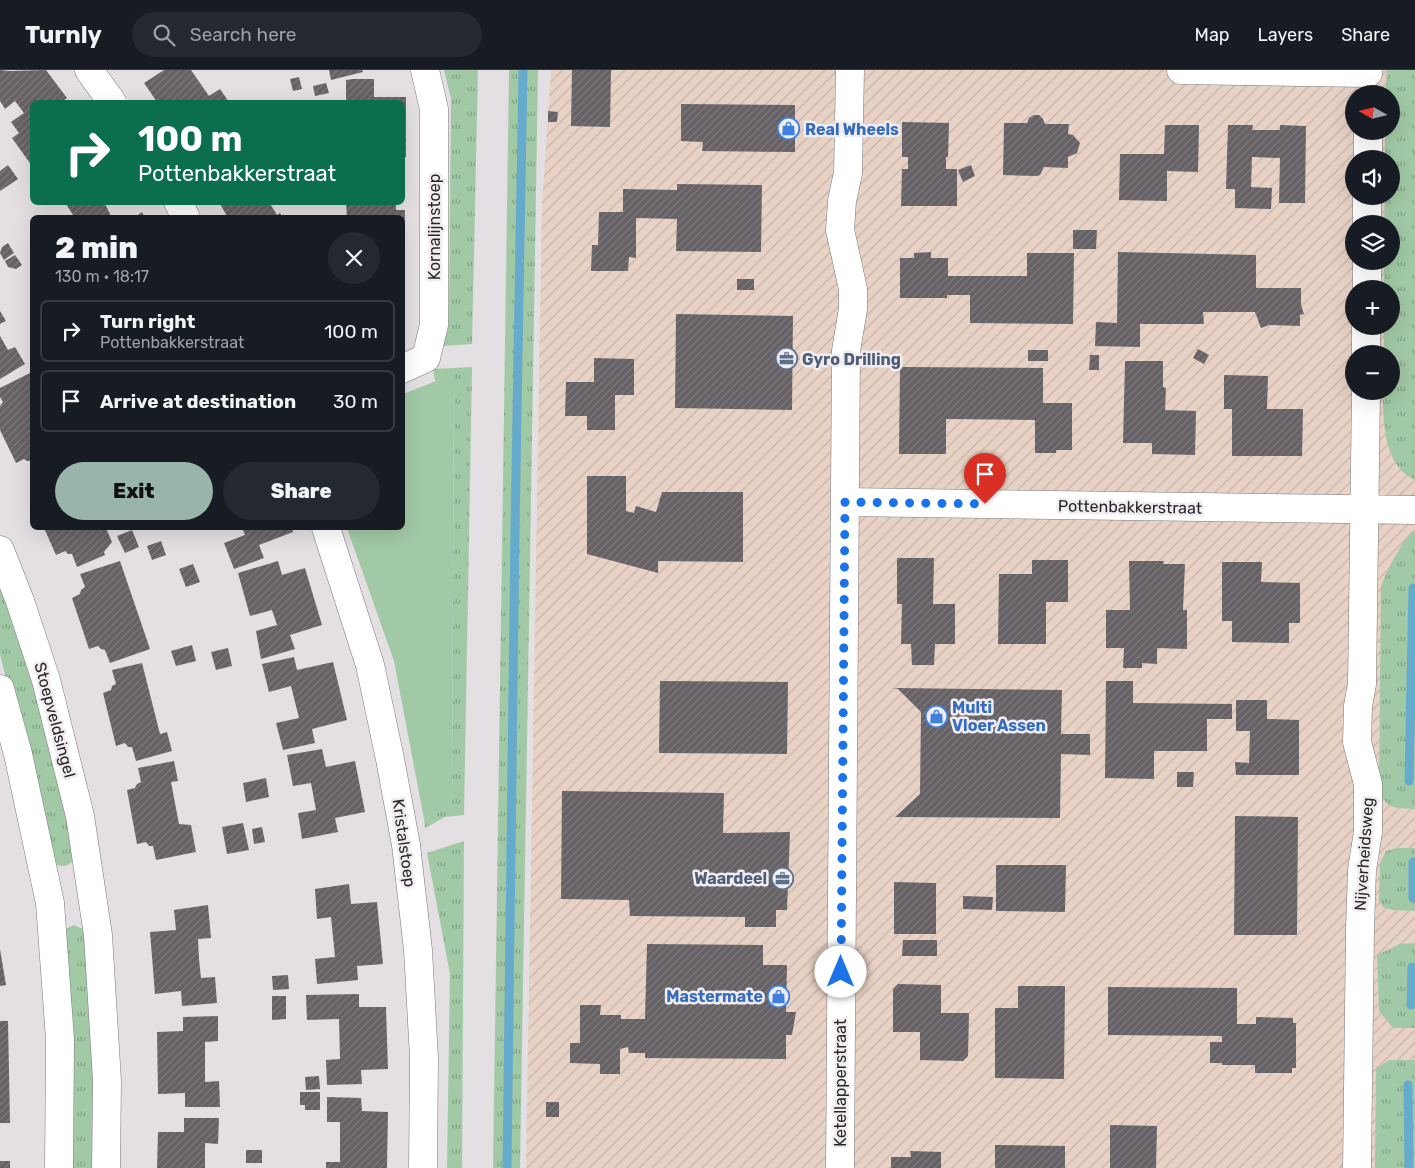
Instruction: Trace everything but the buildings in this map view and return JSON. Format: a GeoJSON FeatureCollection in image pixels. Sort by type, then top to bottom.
{"type":"FeatureCollection","features":[{"type":"Feature","properties":{"kind":"street"},"geometry":{"type":"LineString","coordinates":[[90,70],[111,100]]}},
{"type":"Feature","properties":{"kind":"street","name":"Kornalijnstoep"},"geometry":{"type":"LineString","coordinates":[[405,368],[426,358],[434,325],[434,109],[425,70]]}},
{"type":"Feature","properties":{"kind":"street","name":"Ketellapperstraat"},"geometry":{"type":"LineString","coordinates":[[840,1168],[846,351],[853,309],[853,289],[840,230],[842,201],[848,173],[850,70]]}},
{"type":"Feature","properties":{"kind":"street"},"geometry":{"type":"LineString","coordinates":[[1181,70],[1368,79]]}},
{"type":"Feature","properties":{"kind":"street","name":"Nijverheidsweg"},"geometry":{"type":"LineString","coordinates":[[1357,1168],[1360,929],[1362,870],[1368,832],[1368,784],[1356,742],[1358,706],[1362,684],[1366,400]]}},
{"type":"Feature","properties":{"kind":"street","name":"Pottenbakkerstraat"},"geometry":{"type":"LineString","coordinates":[[845,502],[1415,510]]}},
{"type":"Feature","properties":{"kind":"street","name":"Kristalstoep"},"geometry":{"type":"LineString","coordinates":[[327,530],[370,665],[406,845],[418,950],[423,1048],[423,1168]]}},
{"type":"Feature","properties":{"kind":"street","name":"Stoepveldsingel"},"geometry":{"type":"LineString","coordinates":[[0,550],[20,601],[46,680],[80,816],[98,935],[106,1072],[106,1168]]}},
{"type":"Feature","properties":{"kind":"street"},"geometry":{"type":"LineString","coordinates":[[0,689],[18,754],[50,903],[60,1039],[59,1168]]}},
{"type":"Feature","properties":{"kind":"street"},"geometry":{"type":"LineString","coordinates":[[50,903],[92,894]]}},
{"type":"Feature","properties":{"kind":"shaded area"},"geometry":{"type":"Polygon","coordinates":[[[551,70],[1415,70],[1415,1168],[526,1168],[542,204],[551,70]]]}},
{"type":"Feature","properties":{"kind":"green space"},"geometry":{"type":"Polygon","coordinates":[[[444,70],[478,70],[472,344],[443,346],[448,329],[449,315],[451,99],[444,70]]]}},
{"type":"Feature","properties":{"kind":"green space"},"geometry":{"type":"Polygon","coordinates":[[[509,70],[538,70],[520,1168],[493,1168],[509,70]]]}},
{"type":"Feature","properties":{"kind":"green space"},"geometry":{"type":"Polygon","coordinates":[[[1387,70],[1415,70],[1415,480],[1404,473],[1396,464],[1387,441],[1384,415],[1383,400],[1400,400],[1400,345],[1384,345],[1384,335],[1400,335],[1400,280],[1384,280],[1384,270],[1400,270],[1400,215],[1384,215],[1385,205],[1400,205],[1400,150],[1385,150],[1385,140],[1400,140],[1400,85],[1386,85],[1387,70]]]}},
{"type":"Feature","properties":{"kind":"green space"},"geometry":{"type":"Polygon","coordinates":[[[472,367],[464,815],[445,817],[425,828],[424,819],[452,806],[454,375],[435,381],[433,369],[472,367]]]}},
{"type":"Feature","properties":{"kind":"green space"},"geometry":{"type":"Polygon","coordinates":[[[454,374],[452,806],[424,819],[394,661],[348,530],[405,530],[405,393],[454,374]]]}},
{"type":"Feature","properties":{"kind":"green space"},"geometry":{"type":"Polygon","coordinates":[[[1411,532],[1415,532],[1415,809],[1389,805],[1379,791],[1381,586],[1394,558],[1411,532]]]}},
{"type":"Feature","properties":{"kind":"green space"},"geometry":{"type":"Polygon","coordinates":[[[0,583],[41,705],[76,856],[71,863],[65,866],[51,862],[0,654],[0,583]]]}},
{"type":"Feature","properties":{"kind":"green space"},"geometry":{"type":"Polygon","coordinates":[[[464,841],[462,1168],[447,1168],[450,974],[427,853],[464,841]]]}},
{"type":"Feature","properties":{"kind":"green space"},"geometry":{"type":"Polygon","coordinates":[[[1396,848],[1415,848],[1415,911],[1392,910],[1383,907],[1379,901],[1380,863],[1386,851],[1396,848]]]}},
{"type":"Feature","properties":{"kind":"green space"},"geometry":{"type":"Polygon","coordinates":[[[74,925],[85,930],[96,1083],[96,1168],[69,1168],[66,929],[74,925]]]}},
{"type":"Feature","properties":{"kind":"green space"},"geometry":{"type":"Polygon","coordinates":[[[1415,943],[1415,1028],[1393,1028],[1379,1011],[1377,955],[1400,944],[1415,943]]]}},
{"type":"Feature","properties":{"kind":"green space"},"geometry":{"type":"Polygon","coordinates":[[[1389,1060],[1415,1060],[1415,1168],[1375,1168],[1376,1069],[1389,1060]]]}},
{"type":"Feature","properties":{"kind":"waterway"},"geometry":{"type":"LineString","coordinates":[[507,1168],[523,70]]}},
{"type":"Feature","properties":{"kind":"waterway"},"geometry":{"type":"LineString","coordinates":[[1409,781],[1413,588]]}},
{"type":"Feature","properties":{"kind":"waterway"},"geometry":{"type":"LineString","coordinates":[[1413,862],[1413,898]]}},
{"type":"Feature","properties":{"kind":"waterway"},"geometry":{"type":"LineString","coordinates":[[1411,1005],[1412,967]]}},
{"type":"Feature","properties":{"kind":"waterway"},"geometry":{"type":"LineString","coordinates":[[1408,1085],[1409,1168]]}},
{"type":"Feature","properties":{"kind":"place","name":"Real Wheels"},"geometry":{"type":"Point","coordinates":[789,129]}},
{"type":"Feature","properties":{"kind":"place","name":"Gyro Drilling"},"geometry":{"type":"Point","coordinates":[786,359]}},
{"type":"Feature","properties":{"kind":"place","name":"Multi Vloer Assen"},"geometry":{"type":"Point","coordinates":[936,716]}},
{"type":"Feature","properties":{"kind":"place","name":"Waardeel"},"geometry":{"type":"Point","coordinates":[783,878]}},
{"type":"Feature","properties":{"kind":"place","name":"Mastermate"},"geometry":{"type":"Point","coordinates":[779,996]}},
{"type":"Feature","properties":{"kind":"route"},"geometry":{"type":"LineString","coordinates":[[841,972],[845,502],[985,504]]}}]}
